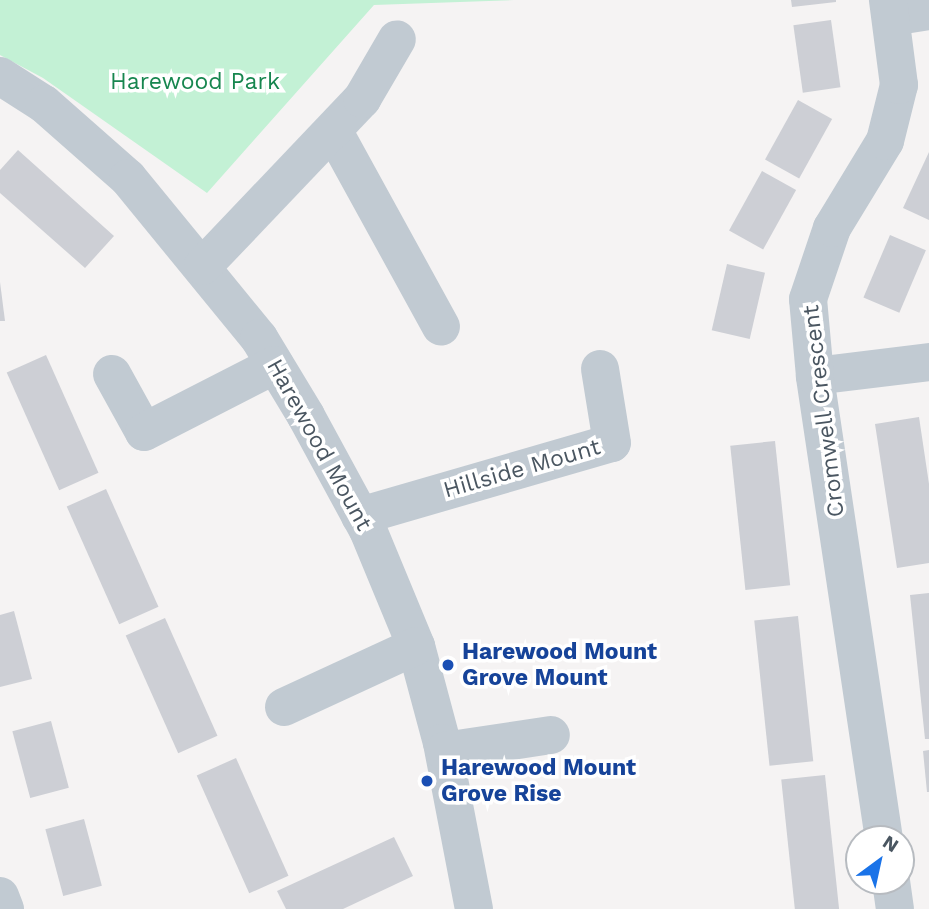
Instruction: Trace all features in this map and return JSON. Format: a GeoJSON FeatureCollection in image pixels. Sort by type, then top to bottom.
{"type":"FeatureCollection","features":[{"type":"Feature","properties":{"kind":"street"},"geometry":{"type":"LineString","coordinates":[[890,8],[929,11]]}},
{"type":"Feature","properties":{"kind":"street","name":"Cromwell Crescent"},"geometry":{"type":"LineString","coordinates":[[882,825],[815,376],[808,299],[832,228],[885,141],[899,85],[890,8]]}},
{"type":"Feature","properties":{"kind":"street"},"geometry":{"type":"LineString","coordinates":[[203,266],[334,132],[362,99],[397,39]]}},
{"type":"Feature","properties":{"kind":"street","name":"Harewood Mount"},"geometry":{"type":"LineString","coordinates":[[0,76],[44,104],[103,153],[203,266],[275,365],[360,516],[416,646],[444,751],[474,909]]}},
{"type":"Feature","properties":{"kind":"street"},"geometry":{"type":"LineString","coordinates":[[334,132],[441,327]]}},
{"type":"Feature","properties":{"kind":"street"},"geometry":{"type":"LineString","coordinates":[[815,376],[929,362]]}},
{"type":"Feature","properties":{"kind":"street"},"geometry":{"type":"LineString","coordinates":[[112,374],[144,432],[275,365]]}},
{"type":"Feature","properties":{"kind":"street","name":"Hillside Mount"},"geometry":{"type":"LineString","coordinates":[[360,516],[612,443],[600,369]]}},
{"type":"Feature","properties":{"kind":"street"},"geometry":{"type":"LineString","coordinates":[[284,707],[416,646]]}},
{"type":"Feature","properties":{"kind":"street"},"geometry":{"type":"LineString","coordinates":[[444,751],[551,735]]}},
{"type":"Feature","properties":{"kind":"street"},"geometry":{"type":"LineString","coordinates":[[0,897],[5,909]]}},
{"type":"Feature","properties":{"kind":"green space","name":"Harewood Park"},"geometry":{"type":"Polygon","coordinates":[[[0,0],[514,0],[374,5],[207,193],[43,78],[0,55],[0,0]]]}},
{"type":"Feature","properties":{"kind":"building"},"geometry":{"type":"Polygon","coordinates":[[[791,0],[836,0],[836,2],[792,7],[791,0]]]}},
{"type":"Feature","properties":{"kind":"building"},"geometry":{"type":"Polygon","coordinates":[[[831,20],[840,87],[803,93],[793,25],[831,20]]]}},
{"type":"Feature","properties":{"kind":"building"},"geometry":{"type":"Polygon","coordinates":[[[798,100],[832,119],[799,178],[765,159],[798,100]]]}},
{"type":"Feature","properties":{"kind":"building"},"geometry":{"type":"Polygon","coordinates":[[[18,150],[114,236],[85,268],[0,193],[0,170],[18,150]]]}},
{"type":"Feature","properties":{"kind":"building"},"geometry":{"type":"Polygon","coordinates":[[[929,152],[929,220],[903,208],[929,152]]]}},
{"type":"Feature","properties":{"kind":"building"},"geometry":{"type":"Polygon","coordinates":[[[762,171],[796,190],[763,249],[729,230],[762,171]]]}},
{"type":"Feature","properties":{"kind":"building"},"geometry":{"type":"Polygon","coordinates":[[[890,235],[926,250],[899,313],[863,298],[890,235]]]}},
{"type":"Feature","properties":{"kind":"building"},"geometry":{"type":"Polygon","coordinates":[[[727,264],[765,273],[750,339],[712,330],[727,264]]]}},
{"type":"Feature","properties":{"kind":"building"},"geometry":{"type":"Polygon","coordinates":[[[0,282],[5,321],[0,321],[0,282]]]}},
{"type":"Feature","properties":{"kind":"building"},"geometry":{"type":"Polygon","coordinates":[[[46,355],[98,473],[59,490],[7,372],[46,355]]]}},
{"type":"Feature","properties":{"kind":"building"},"geometry":{"type":"Polygon","coordinates":[[[919,417],[929,484],[929,563],[897,568],[875,424],[919,417]]]}},
{"type":"Feature","properties":{"kind":"building"},"geometry":{"type":"Polygon","coordinates":[[[775,441],[790,585],[745,590],[730,446],[775,441]]]}},
{"type":"Feature","properties":{"kind":"building"},"geometry":{"type":"Polygon","coordinates":[[[106,489],[158,607],[119,624],[67,506],[106,489]]]}},
{"type":"Feature","properties":{"kind":"building"},"geometry":{"type":"Polygon","coordinates":[[[929,593],[929,739],[925,739],[910,595],[929,593]]]}},
{"type":"Feature","properties":{"kind":"building"},"geometry":{"type":"Polygon","coordinates":[[[14,611],[32,679],[0,687],[0,615],[14,611]]]}},
{"type":"Feature","properties":{"kind":"building"},"geometry":{"type":"Polygon","coordinates":[[[798,616],[813,761],[770,766],[754,621],[798,616]]]}},
{"type":"Feature","properties":{"kind":"building"},"geometry":{"type":"Polygon","coordinates":[[[165,618],[217,736],[178,753],[126,635],[165,618]]]}},
{"type":"Feature","properties":{"kind":"building"},"geometry":{"type":"Polygon","coordinates":[[[51,721],[69,788],[30,798],[12,731],[51,721]]]}},
{"type":"Feature","properties":{"kind":"building"},"geometry":{"type":"Polygon","coordinates":[[[929,750],[929,792],[927,792],[923,751],[929,750]]]}},
{"type":"Feature","properties":{"kind":"building"},"geometry":{"type":"Polygon","coordinates":[[[236,758],[288,876],[249,893],[197,775],[236,758]]]}},
{"type":"Feature","properties":{"kind":"building"},"geometry":{"type":"Polygon","coordinates":[[[825,775],[839,909],[795,909],[781,780],[825,775]]]}},
{"type":"Feature","properties":{"kind":"building"},"geometry":{"type":"Polygon","coordinates":[[[84,819],[102,886],[63,896],[45,829],[84,819]]]}},
{"type":"Feature","properties":{"kind":"building"},"geometry":{"type":"Polygon","coordinates":[[[394,837],[413,876],[343,909],[286,909],[277,891],[394,837]]]}},
{"type":"Feature","properties":{"kind":"place","name":"Harewood Mount Grove Mount"},"geometry":{"type":"Point","coordinates":[448,665]}},
{"type":"Feature","properties":{"kind":"place","name":"Harewood Mount Grove Rise"},"geometry":{"type":"Point","coordinates":[427,781]}}]}
